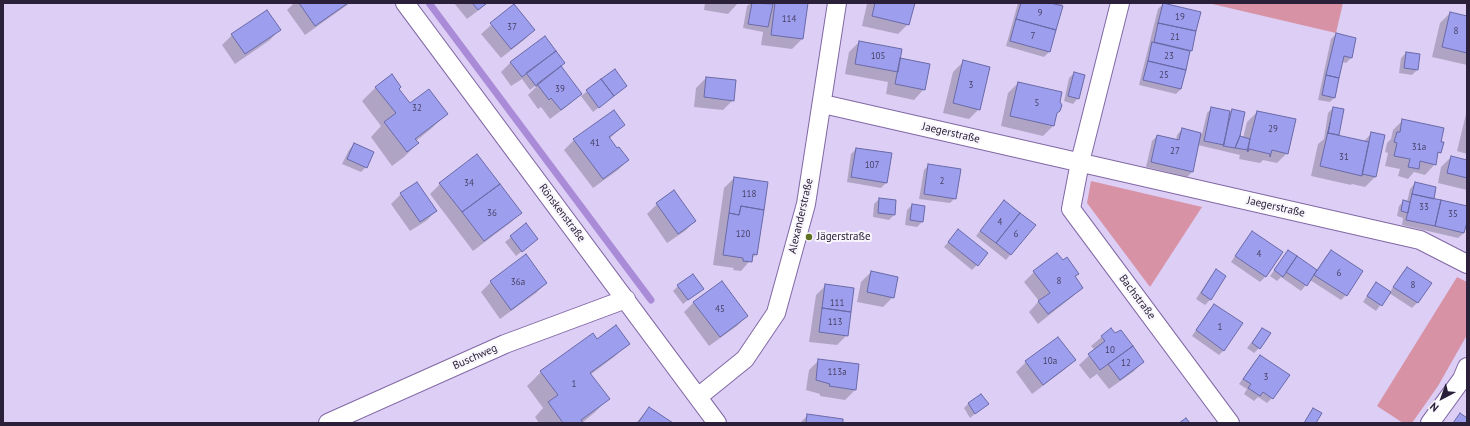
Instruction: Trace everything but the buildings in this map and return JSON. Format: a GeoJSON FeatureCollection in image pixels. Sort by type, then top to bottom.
{"type":"FeatureCollection","features":[{"type":"Feature","properties":{"kind":"street","name":"Rönskenstraße"},"geometry":{"type":"LineString","coordinates":[[406,3],[717,423]]}},
{"type":"Feature","properties":{"kind":"street","name":"Alexanderstraße"},"geometry":{"type":"LineString","coordinates":[[698,397],[745,359],[776,313],[806,204],[837,3]]}},
{"type":"Feature","properties":{"kind":"street"},"geometry":{"type":"LineString","coordinates":[[1080,162],[1120,3]]}},
{"type":"Feature","properties":{"kind":"street","name":"Jaegerstraße"},"geometry":{"type":"LineString","coordinates":[[822,104],[1420,240],[1467,264]]}},
{"type":"Feature","properties":{"kind":"street","name":"Bachstraße"},"geometry":{"type":"LineString","coordinates":[[1080,162],[1071,209],[1230,423]]}},
{"type":"Feature","properties":{"kind":"street","name":"Buschweg"},"geometry":{"type":"LineString","coordinates":[[328,423],[505,344],[626,299]]}},
{"type":"Feature","properties":{"kind":"street"},"geometry":{"type":"LineString","coordinates":[[1430,423],[1462,379],[1467,367]]}},
{"type":"Feature","properties":{"kind":"shaded area"},"geometry":{"type":"Polygon","coordinates":[[[1208,3],[1343,3],[1336,33],[1208,3]]]}},
{"type":"Feature","properties":{"kind":"shaded area"},"geometry":{"type":"Polygon","coordinates":[[[1091,181],[1202,207],[1150,287],[1087,203],[1091,181]]]}},
{"type":"Feature","properties":{"kind":"shaded area"},"geometry":{"type":"Polygon","coordinates":[[[1457,277],[1467,282],[1467,335],[1438,386],[1412,423],[1403,423],[1377,406],[1457,277]]]}},
{"type":"Feature","properties":{"kind":"waterway"},"geometry":{"type":"LineString","coordinates":[[429,3],[651,300]]}},
{"type":"Feature","properties":{"kind":"place","name":"Jägerstraße"},"geometry":{"type":"Point","coordinates":[809,237]}}]}
